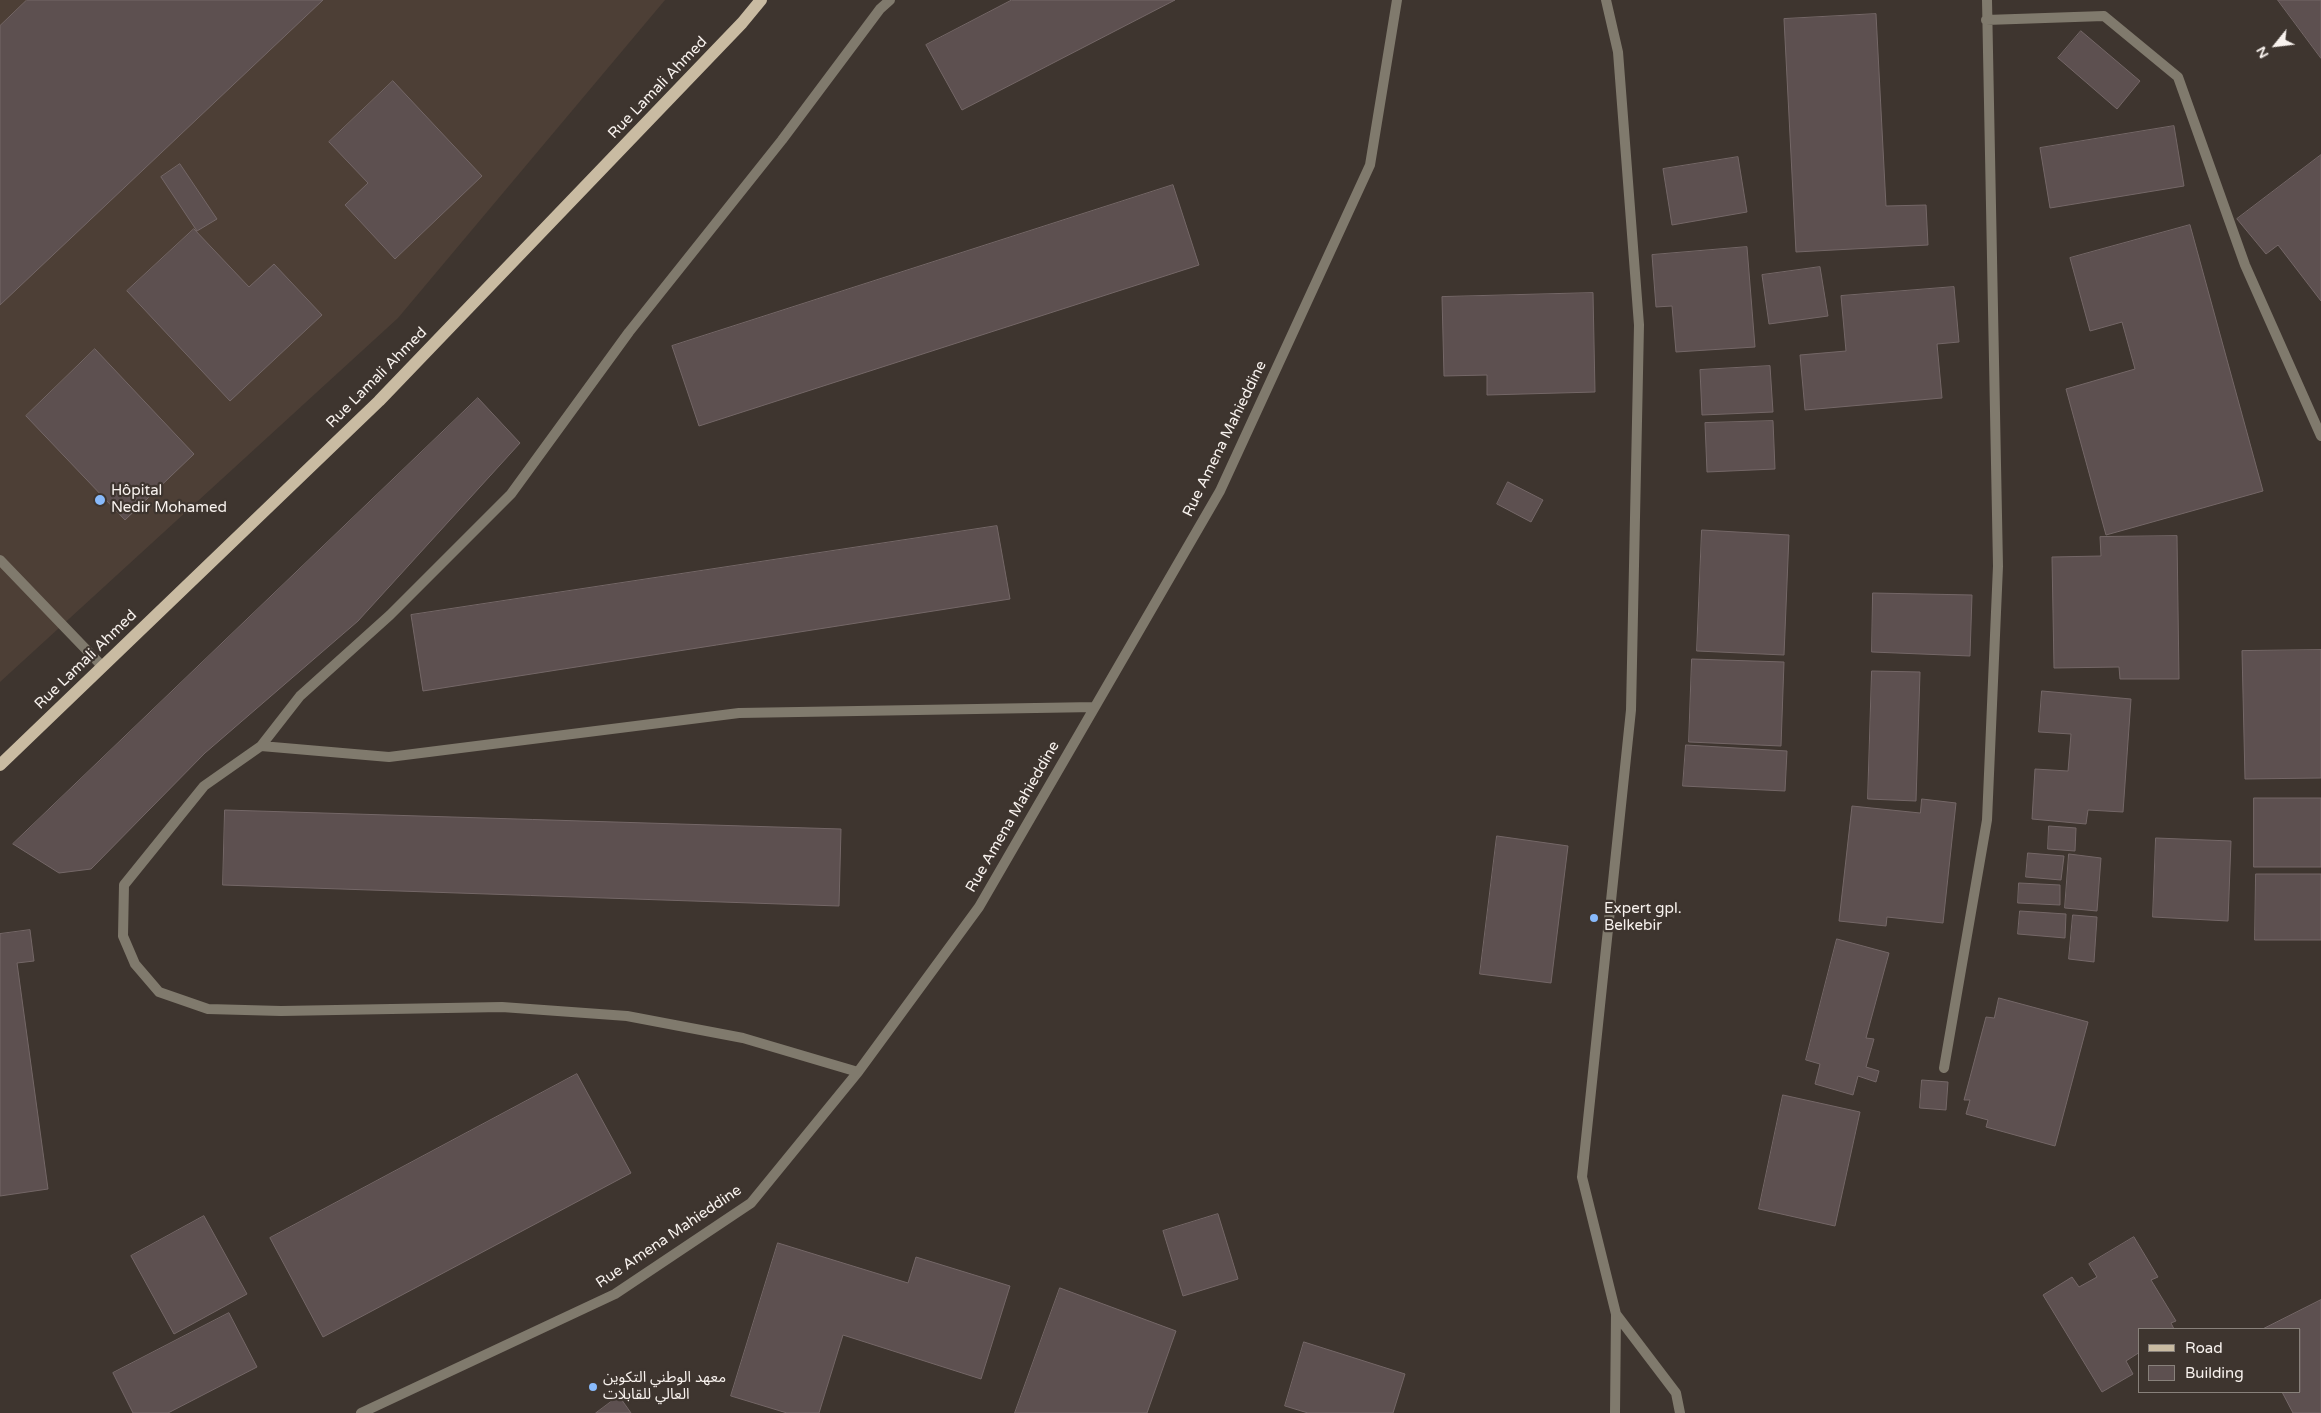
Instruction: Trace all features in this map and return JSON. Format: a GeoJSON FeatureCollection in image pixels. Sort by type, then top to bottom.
{"type":"FeatureCollection","features":[{"type":"Feature","properties":{"kind":"main road","name":"Rue Lamali Ahmed"},"geometry":{"type":"LineString","coordinates":[[0,765],[379,401],[742,23],[761,0]]}},
{"type":"Feature","properties":{"kind":"street"},"geometry":{"type":"LineString","coordinates":[[858,1072],[743,1038],[627,1016],[502,1007],[281,1011],[208,1009],[159,992],[135,964],[123,936],[124,885],[204,786],[261,746],[300,696],[390,615],[511,494],[629,332],[782,140],[880,9],[890,0]]}},
{"type":"Feature","properties":{"kind":"street","name":"Rue Amena Mahieddine"},"geometry":{"type":"LineString","coordinates":[[361,1413],[615,1294],[751,1202],[858,1072],[979,907],[1220,491],[1370,165],[1397,0]]}},
{"type":"Feature","properties":{"kind":"street"},"geometry":{"type":"LineString","coordinates":[[1606,0],[1618,52],[1639,325],[1631,710],[1582,1177],[1616,1314],[1615,1413]]}},
{"type":"Feature","properties":{"kind":"street"},"geometry":{"type":"LineString","coordinates":[[1944,1068],[1987,820],[1998,576],[1987,0]]}},
{"type":"Feature","properties":{"kind":"street"},"geometry":{"type":"LineString","coordinates":[[1986,20],[2104,16],[2178,77],[2245,265],[2321,436]]}},
{"type":"Feature","properties":{"kind":"street"},"geometry":{"type":"LineString","coordinates":[[0,560],[102,666]]}},
{"type":"Feature","properties":{"kind":"street"},"geometry":{"type":"LineString","coordinates":[[261,746],[389,757],[740,713],[1095,707]]}},
{"type":"Feature","properties":{"kind":"street"},"geometry":{"type":"LineString","coordinates":[[1616,1314],[1676,1393],[1680,1413]]}},
{"type":"Feature","properties":{"kind":"shaded area","name":"Hôpital Nedir Mohamed"},"geometry":{"type":"Polygon","coordinates":[[[0,0],[665,0],[398,318],[0,682],[0,0]]]}},
{"type":"Feature","properties":{"kind":"building"},"geometry":{"type":"Polygon","coordinates":[[[27,0],[323,0],[0,305],[0,26],[27,0]]]}},
{"type":"Feature","properties":{"kind":"building"},"geometry":{"type":"Polygon","coordinates":[[[1012,0],[1175,0],[962,110],[926,45],[1012,0]]]}},
{"type":"Feature","properties":{"kind":"building"},"geometry":{"type":"Polygon","coordinates":[[[2278,0],[2321,0],[2321,58],[2278,0]]]}},
{"type":"Feature","properties":{"kind":"building"},"geometry":{"type":"Polygon","coordinates":[[[1876,14],[1886,206],[1926,205],[1928,245],[1796,252],[1784,19],[1876,14]]]}},
{"type":"Feature","properties":{"kind":"building"},"geometry":{"type":"Polygon","coordinates":[[[2081,31],[2140,81],[2117,109],[2058,58],[2081,31]]]}},
{"type":"Feature","properties":{"kind":"building"},"geometry":{"type":"Polygon","coordinates":[[[393,81],[482,176],[395,259],[345,205],[368,183],[329,142],[393,81]]]}},
{"type":"Feature","properties":{"kind":"building"},"geometry":{"type":"Polygon","coordinates":[[[2174,126],[2184,186],[2050,208],[2040,148],[2174,126]]]}},
{"type":"Feature","properties":{"kind":"building"},"geometry":{"type":"Polygon","coordinates":[[[2321,155],[2321,301],[2278,245],[2266,254],[2237,219],[2321,155]]]}},
{"type":"Feature","properties":{"kind":"building"},"geometry":{"type":"Polygon","coordinates":[[[1738,157],[1747,212],[1672,225],[1663,169],[1738,157]]]}},
{"type":"Feature","properties":{"kind":"building"},"geometry":{"type":"Polygon","coordinates":[[[180,164],[217,219],[197,231],[161,177],[180,164]]]}},
{"type":"Feature","properties":{"kind":"building"},"geometry":{"type":"Polygon","coordinates":[[[1173,185],[1199,265],[699,426],[672,346],[1173,185]]]}},
{"type":"Feature","properties":{"kind":"building"},"geometry":{"type":"Polygon","coordinates":[[[2190,225],[2263,491],[2106,535],[2066,389],[2135,369],[2122,322],[2090,331],[2070,258],[2190,225]]]}},
{"type":"Feature","properties":{"kind":"building"},"geometry":{"type":"Polygon","coordinates":[[[194,229],[249,287],[274,264],[322,315],[230,401],[127,291],[194,229]]]}},
{"type":"Feature","properties":{"kind":"building"},"geometry":{"type":"Polygon","coordinates":[[[1747,247],[1755,347],[1676,352],[1672,306],[1656,307],[1652,255],[1747,247]]]}},
{"type":"Feature","properties":{"kind":"building"},"geometry":{"type":"Polygon","coordinates":[[[1820,267],[1828,316],[1769,324],[1762,275],[1820,267]]]}},
{"type":"Feature","properties":{"kind":"building"},"geometry":{"type":"Polygon","coordinates":[[[1954,287],[1959,342],[1937,344],[1942,398],[1805,410],[1800,355],[1846,351],[1841,296],[1954,287]]]}},
{"type":"Feature","properties":{"kind":"building"},"geometry":{"type":"Polygon","coordinates":[[[1593,293],[1595,392],[1487,395],[1487,375],[1444,376],[1442,297],[1593,293]]]}},
{"type":"Feature","properties":{"kind":"building"},"geometry":{"type":"Polygon","coordinates":[[[95,349],[194,454],[125,520],[26,416],[95,349]]]}},
{"type":"Feature","properties":{"kind":"building"},"geometry":{"type":"Polygon","coordinates":[[[1770,366],[1773,412],[1702,415],[1700,370],[1770,366]]]}},
{"type":"Feature","properties":{"kind":"building"},"geometry":{"type":"Polygon","coordinates":[[[478,398],[520,443],[358,621],[205,753],[91,869],[59,873],[13,844],[478,398]]]}},
{"type":"Feature","properties":{"kind":"building"},"geometry":{"type":"Polygon","coordinates":[[[1773,421],[1775,469],[1707,472],[1705,423],[1773,421]]]}},
{"type":"Feature","properties":{"kind":"building"},"geometry":{"type":"Polygon","coordinates":[[[1508,482],[1543,500],[1531,522],[1497,504],[1508,482]]]}},
{"type":"Feature","properties":{"kind":"building"},"geometry":{"type":"Polygon","coordinates":[[[997,526],[1010,599],[423,691],[411,615],[997,526]]]}},
{"type":"Feature","properties":{"kind":"building"},"geometry":{"type":"Polygon","coordinates":[[[1702,530],[1789,535],[1784,655],[1697,651],[1702,530]]]}},
{"type":"Feature","properties":{"kind":"building"},"geometry":{"type":"Polygon","coordinates":[[[2177,536],[2179,679],[2120,679],[2119,667],[2054,668],[2052,557],[2101,556],[2100,537],[2177,536]]]}},
{"type":"Feature","properties":{"kind":"building"},"geometry":{"type":"Polygon","coordinates":[[[1873,593],[1972,595],[1970,656],[1872,652],[1873,593]]]}},
{"type":"Feature","properties":{"kind":"building"},"geometry":{"type":"Polygon","coordinates":[[[2321,650],[2321,778],[2245,779],[2242,651],[2321,650]]]}},
{"type":"Feature","properties":{"kind":"building"},"geometry":{"type":"Polygon","coordinates":[[[1692,659],[1784,662],[1781,746],[1689,742],[1692,659]]]}},
{"type":"Feature","properties":{"kind":"building"},"geometry":{"type":"Polygon","coordinates":[[[1872,671],[1920,672],[1916,801],[1868,799],[1872,671]]]}},
{"type":"Feature","properties":{"kind":"building"},"geometry":{"type":"Polygon","coordinates":[[[2042,691],[2131,699],[2123,812],[2088,810],[2086,824],[2032,819],[2035,769],[2068,771],[2071,734],[2039,732],[2042,691]]]}},
{"type":"Feature","properties":{"kind":"building"},"geometry":{"type":"Polygon","coordinates":[[[1686,745],[1787,751],[1785,791],[1683,786],[1686,745]]]}},
{"type":"Feature","properties":{"kind":"building"},"geometry":{"type":"Polygon","coordinates":[[[2254,798],[2321,798],[2321,867],[2254,867],[2254,798]]]}},
{"type":"Feature","properties":{"kind":"building"},"geometry":{"type":"Polygon","coordinates":[[[1922,799],[1956,803],[1943,923],[1887,917],[1886,926],[1839,921],[1852,806],[1920,813],[1922,799]]]}},
{"type":"Feature","properties":{"kind":"building"},"geometry":{"type":"Polygon","coordinates":[[[225,810],[841,829],[839,906],[223,885],[225,810]]]}},
{"type":"Feature","properties":{"kind":"building"},"geometry":{"type":"Polygon","coordinates":[[[2049,826],[2076,828],[2075,851],[2048,849],[2049,826]]]}},
{"type":"Feature","properties":{"kind":"building"},"geometry":{"type":"Polygon","coordinates":[[[1497,836],[1568,846],[1551,983],[1480,974],[1497,836]]]}},
{"type":"Feature","properties":{"kind":"building"},"geometry":{"type":"Polygon","coordinates":[[[2156,838],[2231,841],[2228,921],[2153,917],[2156,838]]]}},
{"type":"Feature","properties":{"kind":"building"},"geometry":{"type":"Polygon","coordinates":[[[2028,853],[2064,856],[2061,880],[2026,877],[2028,853]]]}},
{"type":"Feature","properties":{"kind":"building"},"geometry":{"type":"Polygon","coordinates":[[[2069,854],[2101,858],[2097,911],[2065,908],[2069,854]]]}},
{"type":"Feature","properties":{"kind":"building"},"geometry":{"type":"Polygon","coordinates":[[[2256,874],[2321,874],[2321,940],[2255,940],[2256,874]]]}},
{"type":"Feature","properties":{"kind":"building"},"geometry":{"type":"Polygon","coordinates":[[[2019,883],[2060,885],[2060,905],[2018,903],[2019,883]]]}},
{"type":"Feature","properties":{"kind":"building"},"geometry":{"type":"Polygon","coordinates":[[[2020,911],[2066,914],[2065,938],[2018,934],[2020,911]]]}},
{"type":"Feature","properties":{"kind":"building"},"geometry":{"type":"Polygon","coordinates":[[[2073,915],[2097,917],[2094,962],[2069,959],[2073,915]]]}},
{"type":"Feature","properties":{"kind":"building"},"geometry":{"type":"Polygon","coordinates":[[[30,930],[34,961],[17,963],[48,1189],[0,1196],[0,934],[30,930]]]}},
{"type":"Feature","properties":{"kind":"building"},"geometry":{"type":"Polygon","coordinates":[[[1837,939],[1889,953],[1866,1038],[1874,1039],[1866,1067],[1879,1071],[1876,1082],[1858,1076],[1853,1095],[1815,1084],[1820,1064],[1806,1060],[1837,939]]]}},
{"type":"Feature","properties":{"kind":"building"},"geometry":{"type":"Polygon","coordinates":[[[1999,998],[2088,1022],[2055,1146],[1986,1127],[1988,1120],[1966,1114],[1970,1100],[1964,1100],[1986,1017],[1994,1018],[1999,998]]]}},
{"type":"Feature","properties":{"kind":"building"},"geometry":{"type":"Polygon","coordinates":[[[577,1074],[631,1173],[323,1337],[270,1238],[577,1074]]]}},
{"type":"Feature","properties":{"kind":"building"},"geometry":{"type":"Polygon","coordinates":[[[1922,1080],[1948,1082],[1946,1110],[1920,1108],[1922,1080]]]}},
{"type":"Feature","properties":{"kind":"building"},"geometry":{"type":"Polygon","coordinates":[[[1783,1095],[1860,1112],[1835,1226],[1759,1209],[1783,1095]]]}},
{"type":"Feature","properties":{"kind":"building"},"geometry":{"type":"Polygon","coordinates":[[[1218,1214],[1238,1279],[1183,1296],[1163,1231],[1218,1214]]]}},
{"type":"Feature","properties":{"kind":"building"},"geometry":{"type":"Polygon","coordinates":[[[204,1216],[247,1294],[174,1334],[131,1256],[204,1216]]]}},
{"type":"Feature","properties":{"kind":"building"},"geometry":{"type":"Polygon","coordinates":[[[2134,1237],[2158,1277],[2151,1280],[2176,1321],[2171,1323],[2174,1328],[2138,1328],[2138,1353],[2126,1361],[2133,1374],[2102,1392],[2043,1295],[2072,1277],[2079,1287],[2097,1277],[2089,1264],[2134,1237]]]}},
{"type":"Feature","properties":{"kind":"building"},"geometry":{"type":"Polygon","coordinates":[[[778,1243],[908,1283],[916,1257],[1010,1286],[981,1379],[843,1335],[819,1413],[787,1413],[731,1396],[778,1243]]]}},
{"type":"Feature","properties":{"kind":"building"},"geometry":{"type":"Polygon","coordinates":[[[1060,1288],[1176,1331],[1147,1413],[1015,1413],[1060,1288]]]}},
{"type":"Feature","properties":{"kind":"building"},"geometry":{"type":"Polygon","coordinates":[[[2321,1300],[2321,1413],[2293,1413],[2283,1393],[2301,1393],[2301,1328],[2265,1328],[2321,1300]]]}},
{"type":"Feature","properties":{"kind":"building"},"geometry":{"type":"Polygon","coordinates":[[[229,1313],[257,1367],[168,1413],[133,1413],[113,1373],[229,1313]]]}},
{"type":"Feature","properties":{"kind":"building"},"geometry":{"type":"Polygon","coordinates":[[[1304,1342],[1405,1374],[1393,1413],[1308,1413],[1285,1406],[1304,1342]]]}},
{"type":"Feature","properties":{"kind":"building"},"geometry":{"type":"Polygon","coordinates":[[[619,1396],[631,1413],[596,1413],[619,1396]]]}},
{"type":"Feature","properties":{"kind":"place","name":"Hôpital Nedir Mohamed"},"geometry":{"type":"Point","coordinates":[100,500]}},
{"type":"Feature","properties":{"kind":"place","name":"Expert gpl. Belkebir"},"geometry":{"type":"Point","coordinates":[1594,918]}},
{"type":"Feature","properties":{"kind":"place","name":"معهد الوطني التكوين العالي للقابلات"},"geometry":{"type":"Point","coordinates":[593,1387]}}]}
